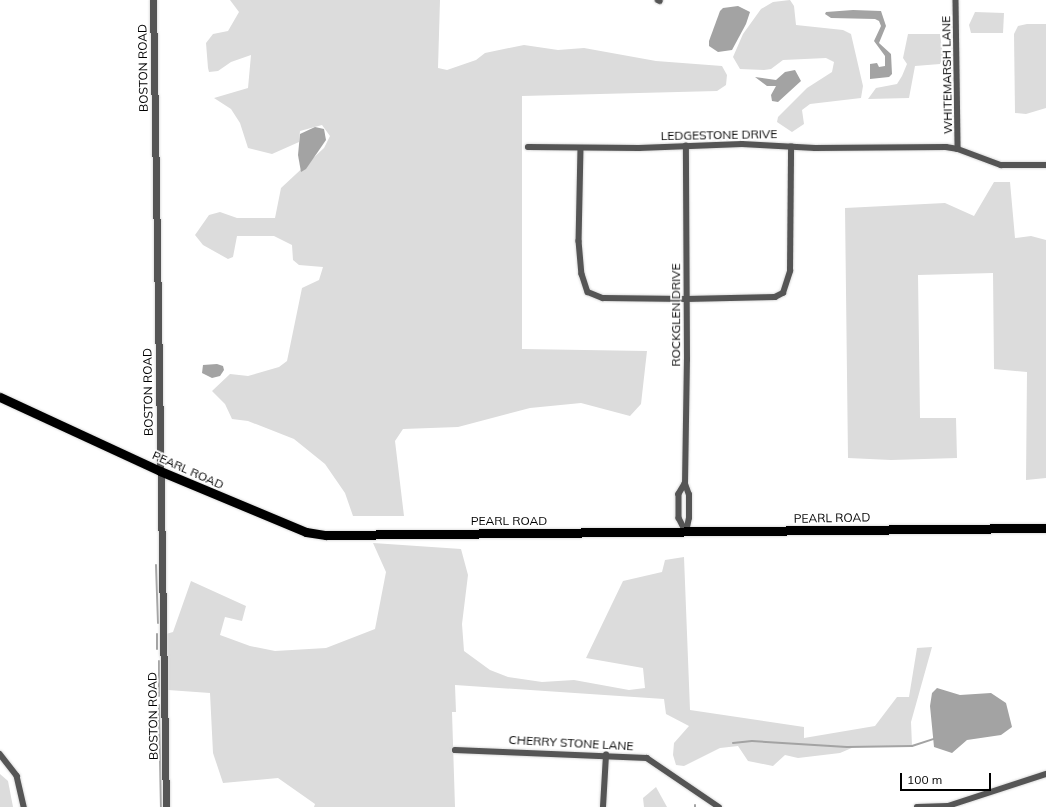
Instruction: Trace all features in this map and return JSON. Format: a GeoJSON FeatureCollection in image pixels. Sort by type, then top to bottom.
{"type":"FeatureCollection","features":[{"type":"Feature","properties":{"kind":"main road","name":"PEARL ROAD"},"geometry":{"type":"LineString","coordinates":[[0,397],[160,471],[294,529],[319,534],[1046,528]]}},
{"type":"Feature","properties":{"kind":"street","name":"BOSTON ROAD"},"geometry":{"type":"LineString","coordinates":[[153,0],[166,807]]}},
{"type":"Feature","properties":{"kind":"street","name":"WHITEMARSH LANE"},"geometry":{"type":"LineString","coordinates":[[956,0],[958,149]]}},
{"type":"Feature","properties":{"kind":"street","name":"LEDGESTONE DRIVE"},"geometry":{"type":"LineString","coordinates":[[528,147],[581,148],[750,144],[958,149],[1001,165],[1046,166]]}},
{"type":"Feature","properties":{"kind":"street","name":"ROCKGLEN DRIVE"},"geometry":{"type":"LineString","coordinates":[[686,146],[685,484],[689,495],[689,518],[686,532]]}},
{"type":"Feature","properties":{"kind":"street"},"geometry":{"type":"LineString","coordinates":[[581,148],[579,241],[582,274],[588,292],[603,298],[686,298],[775,297],[783,293],[790,271],[791,146]]}},
{"type":"Feature","properties":{"kind":"street","name":"ROCKGLEN DRIVE"},"geometry":{"type":"LineString","coordinates":[[685,484],[679,494],[679,518],[686,532]]}},
{"type":"Feature","properties":{"kind":"street","name":"CHERRY STONE LANE"},"geometry":{"type":"LineString","coordinates":[[455,750],[606,755],[647,758],[719,807]]}},
{"type":"Feature","properties":{"kind":"street"},"geometry":{"type":"LineString","coordinates":[[0,754],[17,776],[24,807]]}},
{"type":"Feature","properties":{"kind":"street"},"geometry":{"type":"LineString","coordinates":[[603,807],[606,755]]}},
{"type":"Feature","properties":{"kind":"street"},"geometry":{"type":"LineString","coordinates":[[917,807],[948,806],[1046,774]]}},
{"type":"Feature","properties":{"kind":"shaded area"},"geometry":{"type":"Polygon","coordinates":[[[230,0],[440,0],[438,68],[447,70],[476,60],[485,53],[524,45],[558,50],[584,48],[656,61],[722,66],[727,75],[726,85],[717,91],[522,96],[522,349],[647,351],[641,404],[630,416],[581,403],[530,408],[458,427],[403,429],[395,441],[404,516],[353,516],[345,493],[325,464],[294,439],[248,421],[232,419],[225,404],[212,391],[230,374],[248,376],[279,367],[287,361],[302,288],[319,280],[323,267],[299,265],[293,260],[292,245],[274,236],[237,236],[233,257],[228,259],[203,245],[195,235],[209,215],[220,212],[237,218],[275,218],[281,188],[324,148],[330,136],[322,125],[300,131],[299,142],[272,154],[248,148],[240,123],[231,109],[214,98],[248,88],[251,55],[231,62],[218,71],[209,72],[208,68],[206,43],[213,34],[228,31],[239,12],[230,0]]]}},
{"type":"Feature","properties":{"kind":"shaded area"},"geometry":{"type":"Polygon","coordinates":[[[790,0],[794,6],[796,25],[843,30],[851,34],[863,86],[861,98],[810,104],[802,110],[804,124],[792,132],[777,122],[778,117],[807,88],[832,72],[834,62],[826,58],[783,60],[771,69],[740,69],[733,57],[743,34],[761,9],[773,2],[790,0]]]}},
{"type":"Feature","properties":{"kind":"shaded area"},"geometry":{"type":"Polygon","coordinates":[[[738,6],[750,12],[746,24],[732,50],[718,52],[709,46],[709,41],[720,11],[723,8],[738,6]]]}},
{"type":"Feature","properties":{"kind":"shaded area"},"geometry":{"type":"Polygon","coordinates":[[[853,10],[881,11],[886,26],[879,43],[891,54],[892,74],[889,77],[870,79],[870,64],[877,63],[879,67],[885,66],[885,56],[874,41],[881,26],[879,21],[875,19],[831,18],[825,14],[826,12],[853,10]]]}},
{"type":"Feature","properties":{"kind":"shaded area"},"geometry":{"type":"Polygon","coordinates":[[[975,12],[1004,13],[1003,33],[971,33],[969,25],[975,12]]]}},
{"type":"Feature","properties":{"kind":"shaded area"},"geometry":{"type":"Polygon","coordinates":[[[1027,24],[1046,24],[1046,108],[1026,114],[1015,113],[1014,34],[1018,26],[1027,24]]]}},
{"type":"Feature","properties":{"kind":"shaded area"},"geometry":{"type":"Polygon","coordinates":[[[908,34],[940,34],[943,56],[940,64],[915,66],[909,98],[868,99],[876,88],[897,84],[902,76],[907,64],[903,58],[908,34]]]}},
{"type":"Feature","properties":{"kind":"shaded area"},"geometry":{"type":"Polygon","coordinates":[[[795,70],[801,81],[778,102],[772,101],[771,95],[776,86],[767,86],[755,77],[776,80],[785,72],[795,70]]]}},
{"type":"Feature","properties":{"kind":"shaded area"},"geometry":{"type":"Polygon","coordinates":[[[315,127],[324,129],[326,140],[306,169],[301,172],[298,155],[300,134],[315,127]]]}},
{"type":"Feature","properties":{"kind":"shaded area"},"geometry":{"type":"Polygon","coordinates":[[[994,182],[1010,182],[1015,238],[1031,236],[1046,240],[1046,478],[1026,480],[1027,372],[994,369],[993,273],[918,275],[920,418],[956,418],[957,458],[891,460],[848,458],[845,208],[945,203],[974,216],[994,182]]]}},
{"type":"Feature","properties":{"kind":"shaded area"},"geometry":{"type":"Polygon","coordinates":[[[217,364],[223,366],[224,370],[220,376],[212,378],[202,373],[203,365],[217,364]]]}},
{"type":"Feature","properties":{"kind":"shaded area"},"geometry":{"type":"Polygon","coordinates":[[[373,543],[461,549],[468,575],[462,624],[464,651],[490,670],[508,677],[542,682],[574,680],[629,690],[645,688],[643,668],[586,658],[623,581],[662,572],[665,560],[684,557],[690,710],[804,727],[804,738],[875,726],[897,697],[909,697],[917,648],[932,647],[911,722],[912,746],[854,747],[840,753],[798,758],[785,755],[773,766],[748,761],[738,746],[720,748],[684,766],[676,765],[673,755],[674,743],[689,726],[666,714],[664,699],[455,685],[456,712],[452,712],[455,807],[314,807],[315,804],[278,778],[223,783],[213,753],[210,693],[168,690],[166,634],[173,632],[191,581],[246,606],[242,621],[225,617],[220,635],[250,646],[275,651],[326,648],[375,629],[386,572],[373,543]]]}},
{"type":"Feature","properties":{"kind":"shaded area"},"geometry":{"type":"Polygon","coordinates":[[[937,688],[960,695],[991,693],[1006,703],[1012,727],[1001,735],[967,740],[952,753],[934,747],[930,706],[932,693],[937,688]]]}},
{"type":"Feature","properties":{"kind":"shaded area"},"geometry":{"type":"Polygon","coordinates":[[[0,774],[8,781],[13,807],[0,807],[0,774]]]}},
{"type":"Feature","properties":{"kind":"shaded area"},"geometry":{"type":"Polygon","coordinates":[[[656,787],[667,807],[644,807],[643,798],[656,787]]]}},
{"type":"Feature","properties":{"kind":"waterway"},"geometry":{"type":"LineString","coordinates":[[156,565],[158,623]]}},
{"type":"Feature","properties":{"kind":"waterway"},"geometry":{"type":"LineString","coordinates":[[157,634],[157,649]]}},
{"type":"Feature","properties":{"kind":"waterway"},"geometry":{"type":"LineString","coordinates":[[159,661],[159,696]]}},
{"type":"Feature","properties":{"kind":"waterway"},"geometry":{"type":"LineString","coordinates":[[159,705],[161,807]]}},
{"type":"Feature","properties":{"kind":"waterway"},"geometry":{"type":"LineString","coordinates":[[733,743],[752,741],[847,747],[912,746],[934,739]]}}]}
